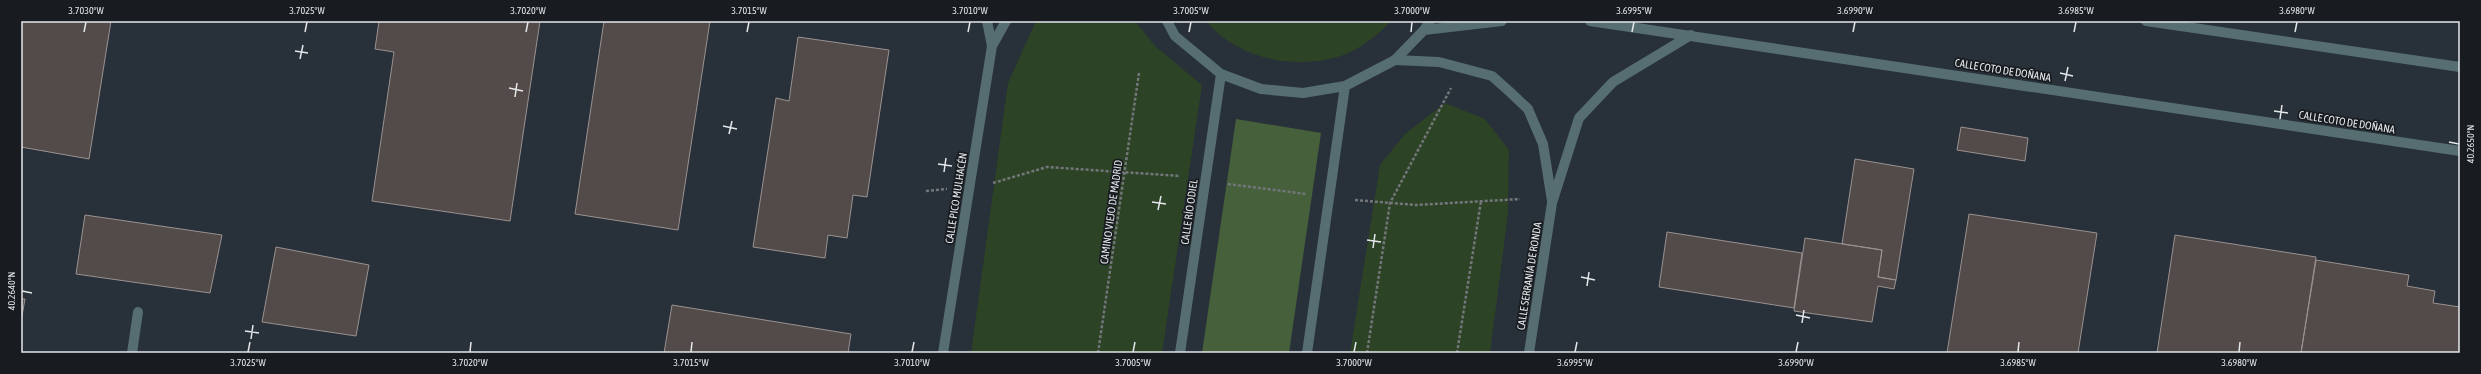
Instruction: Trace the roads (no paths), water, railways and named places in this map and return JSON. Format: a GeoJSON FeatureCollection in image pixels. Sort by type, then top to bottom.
{"type":"FeatureCollection","features":[{"type":"Feature","properties":{"kind":"street","name":"CALLE PICO MULHACÉN"},"geometry":{"type":"LineString","coordinates":[[987,21],[992,46]]}},
{"type":"Feature","properties":{"kind":"street","name":"CALLE PICO MULHACÉN"},"geometry":{"type":"LineString","coordinates":[[943,353],[992,46],[1006,21]]}},
{"type":"Feature","properties":{"kind":"street"},"geometry":{"type":"LineString","coordinates":[[1167,21],[1176,36],[1222,74],[1261,89],[1304,93],[1345,86],[1395,60],[1424,30],[1430,21]]}},
{"type":"Feature","properties":{"kind":"street"},"geometry":{"type":"LineString","coordinates":[[1424,30],[1502,21]]}},
{"type":"Feature","properties":{"kind":"street","name":"CALLE COTO DE DOÑANA"},"geometry":{"type":"LineString","coordinates":[[1590,21],[2460,151]]}},
{"type":"Feature","properties":{"kind":"street"},"geometry":{"type":"LineString","coordinates":[[2146,21],[2460,67]]}},
{"type":"Feature","properties":{"kind":"street"},"geometry":{"type":"LineString","coordinates":[[1552,203],[1578,118],[1613,82],[1691,35]]}},
{"type":"Feature","properties":{"kind":"street"},"geometry":{"type":"LineString","coordinates":[[1395,60],[1439,62],[1492,76],[1515,96],[1528,109],[1543,144],[1552,203]]}},
{"type":"Feature","properties":{"kind":"street","name":"CALLE RÍO ODIEL"},"geometry":{"type":"LineString","coordinates":[[1180,353],[1222,74]]}},
{"type":"Feature","properties":{"kind":"street"},"geometry":{"type":"LineString","coordinates":[[1307,353],[1345,86]]}},
{"type":"Feature","properties":{"kind":"street","name":"CALLE SERRANÍA DE RONDA"},"geometry":{"type":"LineString","coordinates":[[1529,353],[1552,203]]}},
{"type":"Feature","properties":{"kind":"street"},"geometry":{"type":"LineString","coordinates":[[132,353],[138,312]]}}]}
